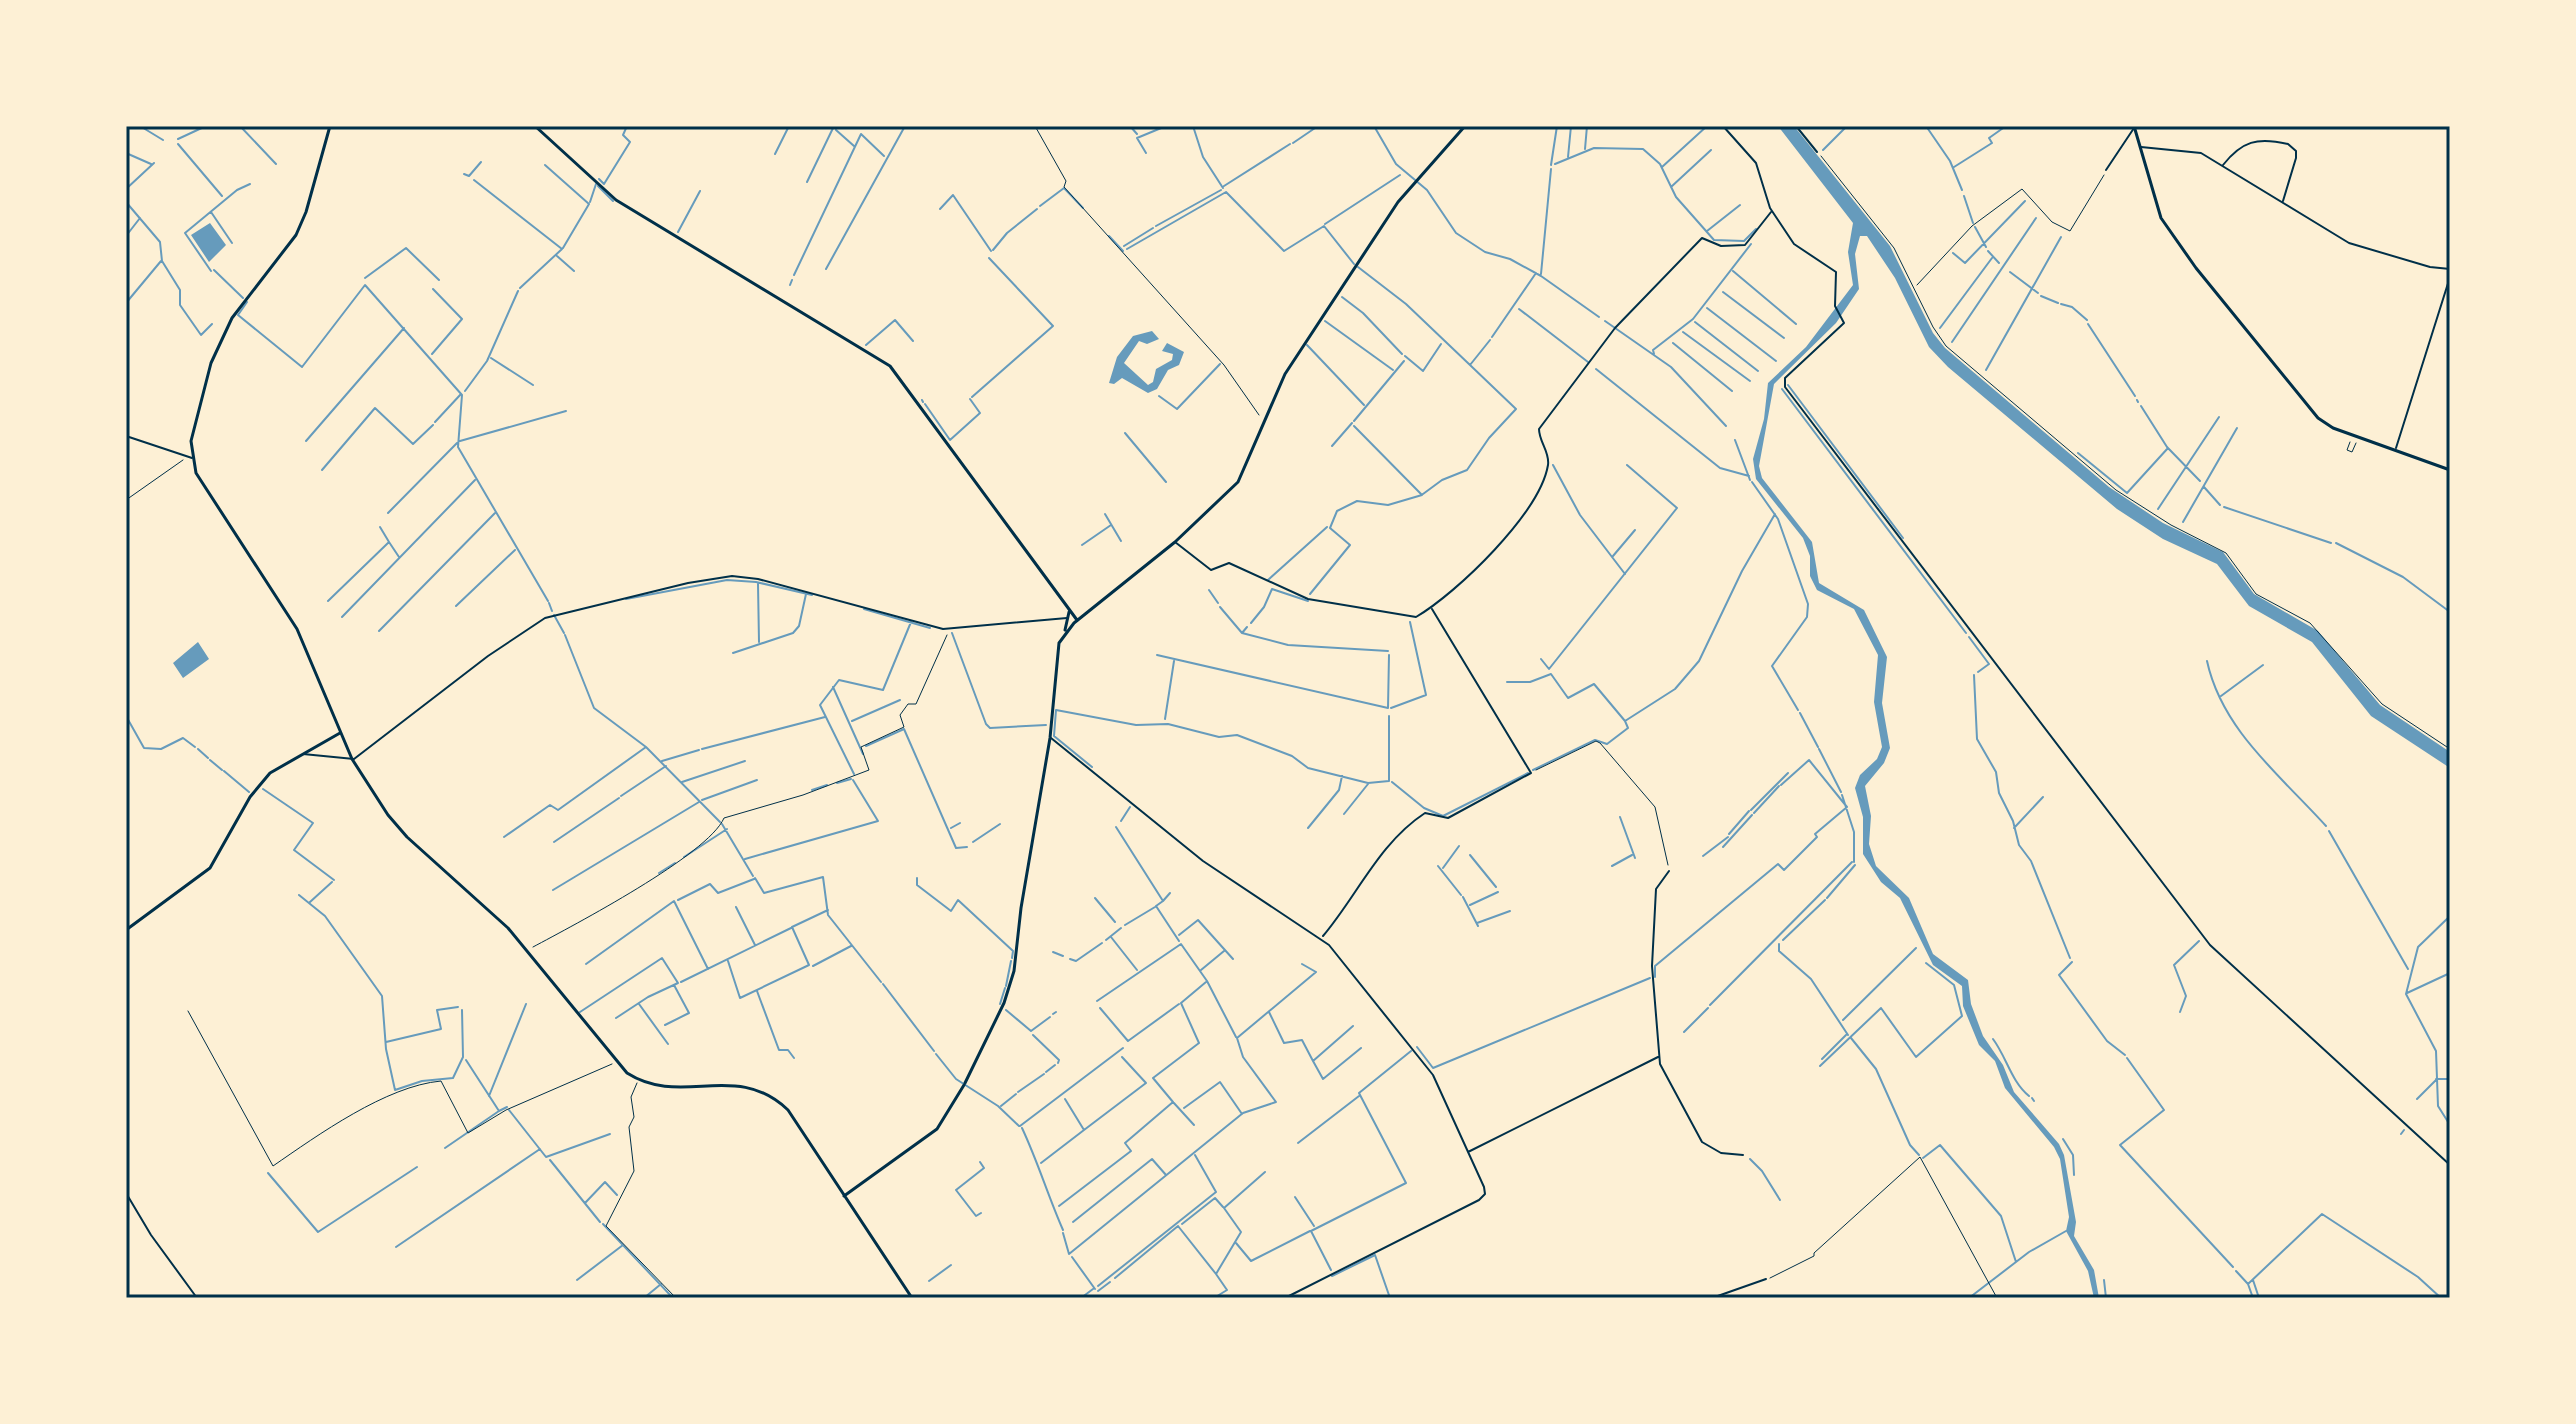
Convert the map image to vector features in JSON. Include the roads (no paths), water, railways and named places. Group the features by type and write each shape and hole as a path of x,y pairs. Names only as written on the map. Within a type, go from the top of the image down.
{"street":[{"path":"330,126 306,212 296,235 232,318 220,340 194,428 192,458 203,488 297,629 352,759 382,807 407,837 508,928 616,1063 639,1080 680,1089 726,1083 742,1085 775,1098 788,1110 912,1298"},
{"path":"535,126 624,205 890,366 932,418 1068,615 1077,620"},
{"path":"1064,634 1077,620 1175,542 1244,473 1285,374 1398,202 1465,126"},
{"path":"1723,126 1756,163 1772,211 1794,244 1835,270 1836,310 1841,314 1842,326 1785,378 1785,387 2210,945 2450,1165"},
{"path":"1796,126 1817,152"},
{"path":"2134,127 2157,209 2179,246 2318,418 2352,435 2450,470"},
{"path":"2106,170 2134,127"},
{"path":"2222,166 2237,146 2246,142 2288,144 2296,151 2296,158 2283,202"},
{"path":"2139,147 2201,153 2349,243 2430,267 2450,269"},
{"path":"1175,542 1211,570 1229,563 1308,599 1416,617 1486,562 1535,495 1549,463 1539,429 1615,328 1702,238 1721,246 1745,245 1772,211"},
{"path":"2396,451 2450,277"},
{"path":"126,436 192,458"},
{"path":"302,753 305,757 352,759 519,633 545,618 714,578 747,577 950,629 1068,615"},
{"path":"1321,937 1376,862 1414,820 1425,813 1448,818 1531,773 1431,608"},
{"path":"844,1196 937,1129 964,1084 1004,1003 1014,971 1021,908 1050,738 1055,655 1068,615"},
{"path":"126,930 201,878 220,853 256,788 270,773 340,733"},
{"path":"1050,738 1203,861 1321,937 1428,1067 1484,1187 1483,1198 1285,1298"},
{"path":"1669,871 1656,889 1652,966 1663,1072 1702,1142 1721,1153 1743,1155"},
{"path":"1468,1152 1659,1056"},
{"path":"126,1193 151,1235 197,1298"},
{"path":"1712,1298 1766,1279"}],"water":[{"path":"1778,126 1794,126 1890,246 1933,333 1945,348 2109,487 2163,523 2223,552 2254,594 2318,631 2380,705 2450,752 2450,768 2371,716 2312,642 2249,606 2217,564 2163,539 2117,509 1948,367 1929,347 1895,278 1867,236 1860,236 1855,254 1859,289 1836,323 1774,384 1759,466 1762,478 1812,542 1819,583 1864,610 1887,657 1882,703 1890,748 1884,763 1865,786 1871,816 1869,844 1876,866 1909,898 1933,954 1968,980 1971,1004 1983,1036 2003,1065 2014,1092 2059,1144 2064,1155 2076,1222 2074,1236 2094,1270 2099,1298 2094,1298 2088,1271 2066,1231 2069,1217 2060,1159 2054,1147 2005,1088 1995,1061 1979,1045 1963,1006 1962,986 1933,965 1900,898 1881,882 1863,854 1863,817 1855,788 1860,775 1877,759 1882,747 1874,702 1878,655 1854,609 1817,590 1810,576 1810,556 1803,538 1756,479 1753,459 1764,419 1768,383 1806,347 1853,285 1848,252 1853,223"},
{"path":"210,223 226,245 209,262 191,235"},
{"path":"1152,331 1159,339 1147,344 1139,341 1124,363 1148,385 1153,382 1156,369 1172,360 1173,354 1162,351 1167,343 1184,352 1179,365 1168,370 1157,389 1148,393 1122,378 1114,384 1109,383 1117,357 1133,336"},
{"path":"198,642 209,659 183,678 173,663"}],"waterway":[{"path":"140,126 163,140"},
{"path":"178,139 206,126"},
{"path":"240,126 276,164"},
{"path":"599,179 604,184 630,142 623,135 627,126"},
{"path":"775,154 789,126"},
{"path":"807,182 834,126"},
{"path":"826,269 905,126"},
{"path":"1130,126 1137,134"},
{"path":"1146,153 1137,138 1166,126"},
{"path":"1193,126 1203,157 1223,188"},
{"path":"1293,143 1318,126"},
{"path":"1374,126 1396,164 1427,190 1456,233 1485,252 1510,259 1541,276 1599,317"},
{"path":"1551,165 1557,126"},
{"path":"1568,157 1571,126"},
{"path":"1585,149 1587,126"},
{"path":"1662,167 1707,126"},
{"path":"1823,150 1847,126"},
{"path":"1926,126 1950,161 1962,190"},
{"path":"1954,167 1992,143 1989,138 2006,126"},
{"path":"836,130 854,146"},
{"path":"794,275 861,134 884,156"},
{"path":"178,144 222,196"},
{"path":"1224,186 1290,144"},
{"path":"1555,164 1594,148 1643,149 1660,164 1676,197 1714,240 1744,241 1756,229"},
{"path":"1671,187 1711,150"},
{"path":"126,153 151,164"},
{"path":"464,174 469,176 481,162"},
{"path":"126,189 154,163"},
{"path":"545,165 589,204 563,248"},
{"path":"1541,274 1551,169"},
{"path":"1325,224 1400,175"},
{"path":"474,180 562,249 520,288"},
{"path":"211,271 185,233 237,190 250,184"},
{"path":"590,202 596,184"},
{"path":"598,186 613,201"},
{"path":"1040,206 1064,188 1083,208"},
{"path":"1156,226 1221,190"},
{"path":"678,232 700,191"},
{"path":"1127,249 1226,192 1284,251 1324,226 1354,264"},
{"path":"940,209 953,195 991,251"},
{"path":"1964,196 1973,223"},
{"path":"1953,253 1965,263 2025,201"},
{"path":"126,202 160,242 162,261 180,290 180,305 201,335 212,324"},
{"path":"1707,231 1740,205"},
{"path":"993,250 1007,233 1037,209"},
{"path":"211,212 232,243"},
{"path":"126,236 140,218"},
{"path":"1952,342 2036,218"},
{"path":"1975,227 1986,247"},
{"path":"1124,246 1153,228"},
{"path":"1109,236 1123,251"},
{"path":"1986,370 2061,237"},
{"path":"1654,354 1653,350 1693,319 1751,244"},
{"path":"365,278 406,248 439,280"},
{"path":"1988,251 1999,263"},
{"path":"557,256 574,271"},
{"path":"972,397 1053,326 989,258"},
{"path":"1940,328 1992,258"},
{"path":"126,303 161,261"},
{"path":"1358,267 1406,304 1470,365 1490,340"},
{"path":"214,270 243,298"},
{"path":"1733,271 1796,324"},
{"path":"2010,272 2038,293"},
{"path":"1492,337 1536,273"},
{"path":"790,285 792,280"},
{"path":"247,302 238,315 302,367 365,285 462,395 458,447 548,601"},
{"path":"432,354 462,319 433,289"},
{"path":"465,391 487,361 518,291"},
{"path":"1723,292 1784,338"},
{"path":"2041,296 2058,303"},
{"path":"1342,297 1363,313 1402,354"},
{"path":"2061,304 2072,307 2087,320"},
{"path":"1707,308 1776,361"},
{"path":"1519,309 1588,362"},
{"path":"866,345 895,320 913,341"},
{"path":"1325,321 1393,370"},
{"path":"1605,321 1671,367 1726,426"},
{"path":"1695,322 1758,371"},
{"path":"2088,324 2135,396"},
{"path":"306,441 404,328"},
{"path":"1683,332 1750,381"},
{"path":"1673,343 1732,391"},
{"path":"1405,356 1423,371 1441,344"},
{"path":"1307,345 1364,405"},
{"path":"491,358 533,385"},
{"path":"1354,421 1404,361"},
{"path":"1159,396 1177,409 1220,364"},
{"path":"1423,494 1442,480 1467,470 1489,438 1516,409 1470,365"},
{"path":"1596,369 1720,468 1749,476"},
{"path":"1788,385 1903,538"},
{"path":"1782,389 1966,633"},
{"path":"435,422 461,394"},
{"path":"925,404 950,440 980,413 970,399"},
{"path":"2141,406 2167,447 2200,481"},
{"path":"322,470 375,408 413,444 433,425"},
{"path":"460,441 566,411"},
{"path":"2158,509 2219,417"},
{"path":"1332,446 1352,423"},
{"path":"1310,594 1350,545 1330,528 1337,511 1357,501 1388,505 1422,495 1354,426"},
{"path":"2183,522 2237,428"},
{"path":"1125,433 1166,482"},
{"path":"1735,440 1750,480"},
{"path":"388,513 457,443"},
{"path":"2078,453 2127,493 2168,448"},
{"path":"1553,465 1580,515 1625,574"},
{"path":"1541,659 1549,669 1677,508 1627,465"},
{"path":"342,617 475,480"},
{"path":"1752,482 1778,519 1808,604 1807,617 1772,666 1798,710"},
{"path":"2204,487 2220,505"},
{"path":"2224,507 2331,543"},
{"path":"379,631 495,513"},
{"path":"1105,514 1121,541"},
{"path":"1533,770 1595,740 1607,744 1628,728 1625,721 1675,689 1699,661 1742,571 1775,514"},
{"path":"1082,545 1111,525"},
{"path":"380,527 389,542"},
{"path":"1268,580 1327,527"},
{"path":"1613,556 1635,530"},
{"path":"328,601 389,542 399,557"},
{"path":"2336,543 2403,577 2450,612"},
{"path":"456,606 515,550"},
{"path":"626,599 727,580 756,582 812,595"},
{"path":"758,584 759,642"},
{"path":"1251,623 1264,607 1272,589 1308,601"},
{"path":"1209,590 1218,603"},
{"path":"733,653 793,633 799,626 806,594"},
{"path":"549,603 552,611"},
{"path":"1220,607 1242,633"},
{"path":"864,609 930,628"},
{"path":"554,615 564,633"},
{"path":"854,774 820,705 839,680 883,690 911,622"},
{"path":"1391,708 1426,695 1410,622"},
{"path":"1247,627 1242,633 1288,645 1388,651"},
{"path":"952,633 990,728 1046,725"},
{"path":"565,635 594,708 646,747 720,822"},
{"path":"1969,637 1989,664 1978,672"},
{"path":"1157,655 1388,708 1389,655"},
{"path":"1165,719 1174,661"},
{"path":"2207,661 2225,709 2239,730 2272,770 2326,826"},
{"path":"2221,696 2263,665"},
{"path":"1507,682 1530,682 1551,674 1568,698 1594,684 1625,721"},
{"path":"1974,675 1977,739 1996,772 1999,793 2013,821 2019,845 2031,861 2070,958"},
{"path":"833,687 863,754"},
{"path":"852,721 900,700"},
{"path":"1092,767 1054,736 1056,710 1136,725 1168,724 1219,737 1237,735 1292,756 1308,768 1368,783 1389,781 1389,716"},
{"path":"1800,713 1818,747"},
{"path":"126,716 144,748 161,749 183,738 195,747"},
{"path":"702,749 825,717"},
{"path":"866,746 904,729 956,848 967,847"},
{"path":"504,837 550,805 558,810 646,747"},
{"path":"198,749 208,758"},
{"path":"1819,749 1841,792"},
{"path":"662,761 699,750"},
{"path":"210,760 222,770"},
{"path":"1655,977 1655,966 1778,864 1784,870 1817,837 1815,834 1847,807 1809,760 1781,785"},
{"path":"682,782 745,761"},
{"path":"621,796 666,766"},
{"path":"224,771 249,792"},
{"path":"1392,782 1424,808 1443,816 1528,773"},
{"path":"1751,810 1788,773"},
{"path":"1308,828 1339,790 1342,776"},
{"path":"837,783 851,779"},
{"path":"702,800 757,780"},
{"path":"745,859 878,821 853,780"},
{"path":"1344,814 1368,784"},
{"path":"812,790 827,785"},
{"path":"1754,813 1779,786"},
{"path":"263,789 313,823 294,850 334,880"},
{"path":"1842,795 1854,832 1854,862"},
{"path":"2014,828 2043,797"},
{"path":"554,842 619,798"},
{"path":"553,890 699,802"},
{"path":"1121,821 1130,807"},
{"path":"1729,834 1749,811"},
{"path":"1723,847 1752,815"},
{"path":"1620,817 1635,858"},
{"path":"951,828 960,823"},
{"path":"722,824 753,876"},
{"path":"973,842 1000,824"},
{"path":"1116,827 1163,901 1156,906 1179,941"},
{"path":"684,857 727,829"},
{"path":"2329,831 2408,969"},
{"path":"1703,856 1728,837"},
{"path":"1443,868 1459,846"},
{"path":"1470,855 1496,887"},
{"path":"1612,866 1632,855"},
{"path":"1710,1005 1852,862"},
{"path":"659,873 675,863"},
{"path":"1827,898 1855,865"},
{"path":"1438,866 1461,895"},
{"path":"755,878 764,893 823,877 828,915 881,982"},
{"path":"917,878 917,885 951,911 958,900 1013,951 1012,958"},
{"path":"678,900 710,884 718,893 754,879"},
{"path":"310,902 332,882"},
{"path":"1470,905 1498,892"},
{"path":"1163,901 1170,893"},
{"path":"299,895 325,916 382,996 386,1049 395,1090 422,1081 453,1078 463,1057 462,1010"},
{"path":"1463,897 1478,926"},
{"path":"1095,898 1115,922"},
{"path":"1783,940 1825,900"},
{"path":"586,964 674,901 708,969"},
{"path":"736,907 755,945"},
{"path":"1125,925 1155,907"},
{"path":"728,961 740,998 809,965 792,927 828,910"},
{"path":"1477,923 1510,911"},
{"path":"2450,916 2418,947 2406,994 2436,1051 2438,1106 2450,1125"},
{"path":"1179,935 1198,920 1233,959"},
{"path":"681,982 791,928"},
{"path":"1106,940 1121,928"},
{"path":"1111,937 1137,970"},
{"path":"2180,1012 2186,996 2174,965 2199,941"},
{"path":"1070,959 1076,961 1102,943"},
{"path":"1097,1001 1181,944 1207,981 1236,1037"},
{"path":"1779,944 1779,951 1811,979 1848,1035"},
{"path":"813,966 851,946"},
{"path":"1843,1020 1916,948"},
{"path":"1201,970 1224,951"},
{"path":"1053,952 1063,956"},
{"path":"580,1012 662,958 678,983 648,997 616,1018"},
{"path":"1006,986 1011,961"},
{"path":"2072,962 2059,975 2107,1041 2125,1055"},
{"path":"1820,1066 1881,1008 1916,1057 1962,1016 1954,985 1926,963"},
{"path":"1063,1233 1069,1254 1243,1113 1276,1102 1243,1057 1237,1038 1316,972 1302,964"},
{"path":"2407,993 2450,973"},
{"path":"1417,1047 1433,1068 1650,978"},
{"path":"1173,1102 1153,1078 1199,1043 1181,1003 1206,982"},
{"path":"883,984 934,1051"},
{"path":"665,1025 689,1013 674,985"},
{"path":"1000,1004 1005,988"},
{"path":"757,991 779,1050 788,1050 794,1058"},
{"path":"489,1096 526,1004"},
{"path":"639,1004 668,1044"},
{"path":"1100,1008 1128,1041 1179,1004"},
{"path":"386,1042 441,1029 437,1010 458,1007"},
{"path":"1684,1032 1708,1008"},
{"path":"1006,1010 1031,1031 1050,1017"},
{"path":"1269,1012 1284,1043 1302,1040 1313,1061 1353,1026"},
{"path":"1033,1035 1059,1060 1058,1063"},
{"path":"1822,1059 1846,1035"},
{"path":"1851,1038 1876,1069 1910,1145 1919,1155"},
{"path":"1993,1039 2029,1096"},
{"path":"1020,1126 1123,1048"},
{"path":"1313,1061 1323,1079 1361,1048"},
{"path":"1331,1270 1311,1231 1406,1183 1359,1093 1411,1051"},
{"path":"936,1054 956,1079 998,1106 1019,1126"},
{"path":"1084,1130 1146,1083 1122,1057"},
{"path":"2127,1058 2164,1110 2120,1145 2233,1267"},
{"path":"466,1060 499,1111 507,1107"},
{"path":"1046,1072 1055,1065"},
{"path":"1018,1092 1044,1074"},
{"path":"2436,1079 2450,1079"},
{"path":"2417,1099 2436,1080"},
{"path":"1184,1108 1220,1082 1242,1114"},
{"path":"1001,1106 1016,1094"},
{"path":"1298,1143 1359,1096"},
{"path":"1041,1163 1084,1130 1065,1099"},
{"path":"1059,1206 1131,1151 1125,1143 1173,1102 1194,1125"},
{"path":"509,1110 546,1157 610,1134"},
{"path":"445,1148 499,1111"},
{"path":"1022,1128 1063,1230"},
{"path":"2401,1134 2404,1130"},
{"path":"2063,1139 2073,1155 2074,1175"},
{"path":"1923,1158 1940,1145 2001,1216 2016,1262"},
{"path":"396,1247 540,1149"},
{"path":"1098,1286 1216,1192 1195,1155"},
{"path":"1073,1222 1152,1159 1166,1175"},
{"path":"1750,1159 1762,1171 1780,1200"},
{"path":"550,1160 600,1222"},
{"path":"980,1162 984,1168 956,1190 976,1216 981,1213"},
{"path":"268,1173 318,1232 417,1167"},
{"path":"1214,1298 1227,1290 1216,1274 1241,1232 1224,1208 1265,1172"},
{"path":"585,1203 605,1182 617,1195"},
{"path":"1295,1197 1314,1226"},
{"path":"1182,1224 1215,1198 1223,1207"},
{"path":"2236,1271 2248,1284 2322,1214 2418,1277 2441,1298"},
{"path":"603,1224 673,1298"},
{"path":"1115,1278 1178,1226 1216,1274"},
{"path":"1236,1243 1251,1261 1310,1231"},
{"path":"1969,1298 2029,1252 2066,1231"},
{"path":"577,1280 623,1245"},
{"path":"1332,1276 1375,1255 1390,1298"},
{"path":"1072,1257 1095,1289"},
{"path":"929,1281 951,1265"},
{"path":"2104,1280 2106,1298"},
{"path":"2253,1280 2259,1298"},
{"path":"1098,1291 1110,1282"},
{"path":"644,1298 661,1284"},
{"path":"2248,1284 2253,1298"},
{"path":"1081,1298 1093,1289"}]}
